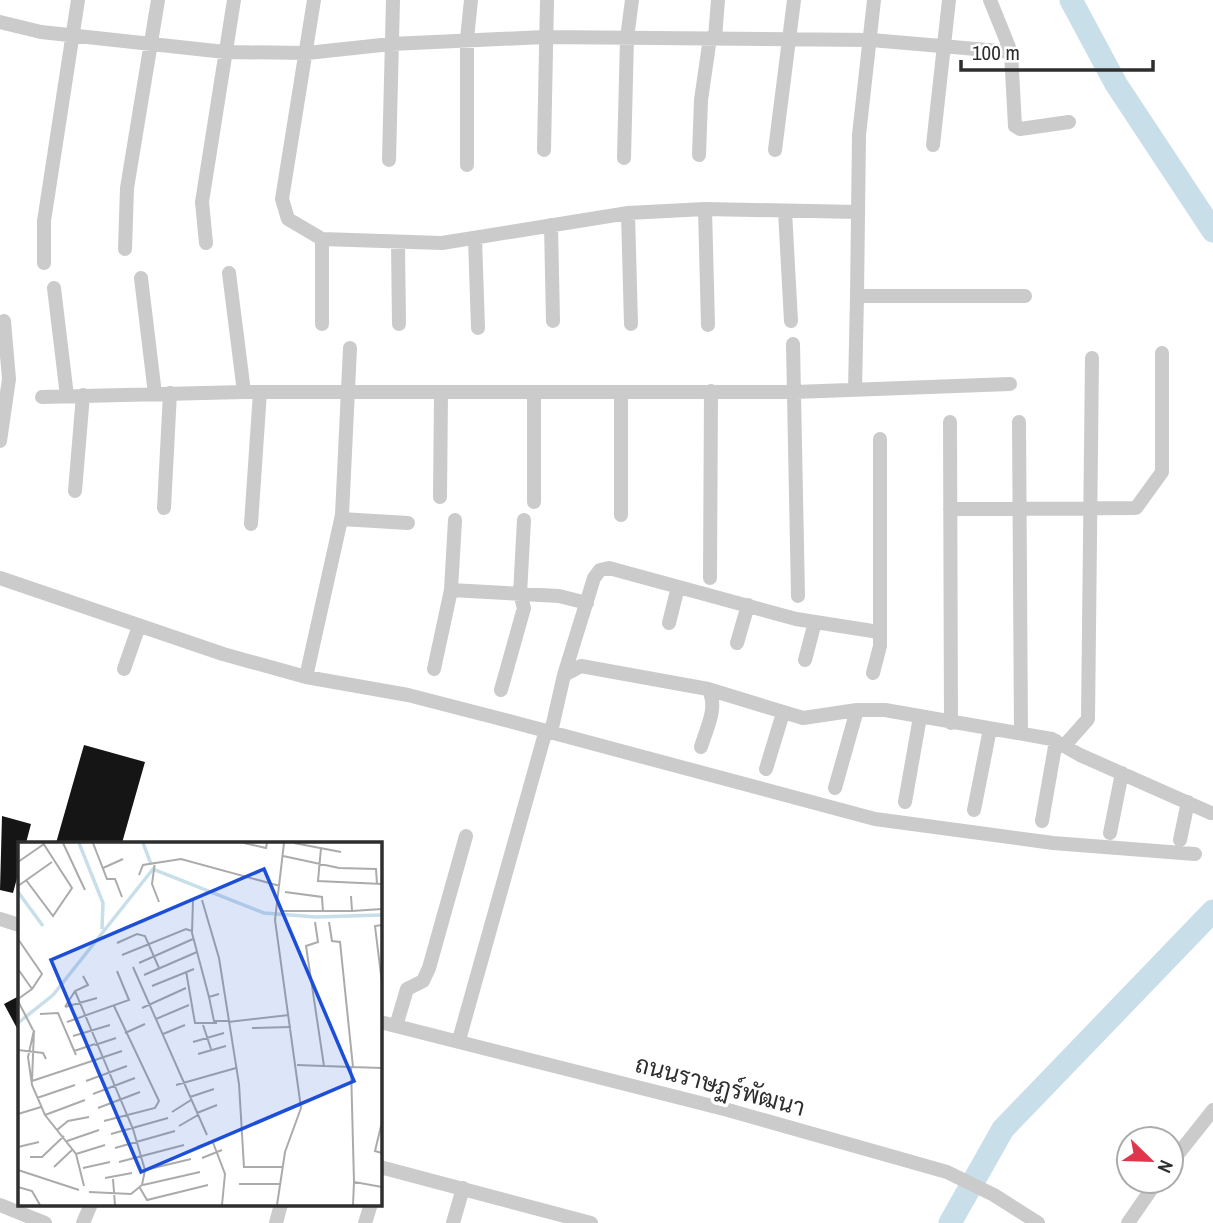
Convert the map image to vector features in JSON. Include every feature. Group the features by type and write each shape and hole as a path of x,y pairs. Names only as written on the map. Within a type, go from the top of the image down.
{"street":[{"path":"44,263 44,221 78,0"},
{"path":"125,249 127,188 158,0"},
{"path":"206,243 202,202 234,0"},
{"path":"314,0 282,199 288,219 322,239 398,243 475,239 628,213 705,209 858,212"},
{"path":"389,160 393,0"},
{"path":"467,165 467,39 471,0"},
{"path":"544,150 544,37 547,0"},
{"path":"624,158 627,38 632,0"},
{"path":"699,155 701,100 718,0"},
{"path":"775,150 794,0"},
{"path":"856,390 859,135 874,0"},
{"path":"933,145 949,0"},
{"path":"990,0 1012,52 1015,126 1020,130 1069,122"},
{"path":"0,22 73,36 225,52 307,53 391,44 544,37 871,40 1012,52"},
{"path":"705,209 708,325"},
{"path":"785,211 791,321"},
{"path":"628,213 631,324"},
{"path":"551,225 553,321"},
{"path":"322,239 323,324"},
{"path":"475,239 478,328"},
{"path":"398,243 399,324"},
{"path":"229,273 243,392"},
{"path":"141,278 162,393 164,508"},
{"path":"54,288 66,396"},
{"path":"857,296 1025,296"},
{"path":"0,441 9,379 4,321"},
{"path":"793,344 798,596"},
{"path":"306,677 341,519 350,392 350,348"},
{"path":"950,509 1136,508 1162,472 1162,353"},
{"path":"1042,821 1060,743 1088,719 1092,358"},
{"path":"42,397 243,392 795,392 1010,384"},
{"path":"621,391 621,515"},
{"path":"710,578 711,391"},
{"path":"251,524 260,392"},
{"path":"534,393 534,502"},
{"path":"440,497 441,394"},
{"path":"75,491 83,396"},
{"path":"950,422 950,723"},
{"path":"1020,422 1021,733"},
{"path":"873,673 880,646 880,439"},
{"path":"341,519 408,523"},
{"path":"434,669 451,590 455,520"},
{"path":"501,690 524,608 520,594 524,520"},
{"path":"459,1040 564,675 594,579 600,570 609,568 815,622 879,632"},
{"path":"0,578 223,654 306,677 408,695 875,818 1053,843 1195,855"},
{"path":"668,623 678,587"},
{"path":"451,590 559,596 587,603"},
{"path":"737,643 748,606"},
{"path":"805,660 815,622"},
{"path":"124,668 139,626"},
{"path":"564,675 581,666 708,690 803,718 857,710 885,710 1021,733 1060,743 1211,813"},
{"path":"701,747 713,707 708,690"},
{"path":"835,788 857,710"},
{"path":"766,769 783,713"},
{"path":"905,802 920,717"},
{"path":"974,810 990,729"},
{"path":"1110,833 1122,773"},
{"path":"1180,840 1188,802"},
{"path":"396,1026 407,989 423,981 429,968 466,836"},
{"path":"0,919 18,925"},
{"name":"ถนนราษฏร์พัฒนา","path":"382,1022 459,1040 947,1172 994,1195 1038,1223"},
{"path":"1185,1145 1213,1110"},
{"path":"382,1169 463,1188 537,1216 591,1223"},
{"path":"453,1223 463,1188"},
{"path":"1128,1223 1147,1195"},
{"path":"0,1205 45,1223"},
{"path":"83,1223 90,1206"},
{"path":"276,1223 280,1206"},
{"path":"365,1223 370,1206"}],"building":[{"path":"84,745 145,762 122,842 56,842"},
{"path":"2,816 31,824 26,842 18,842 18,875 13,893 0,890"},
{"path":"18,997 18,1030 4,1004"}],"waterway":[{"path":"1071,0 1116,84 1213,231"},
{"path":"950,1223 1003,1129 1213,911"}]}
